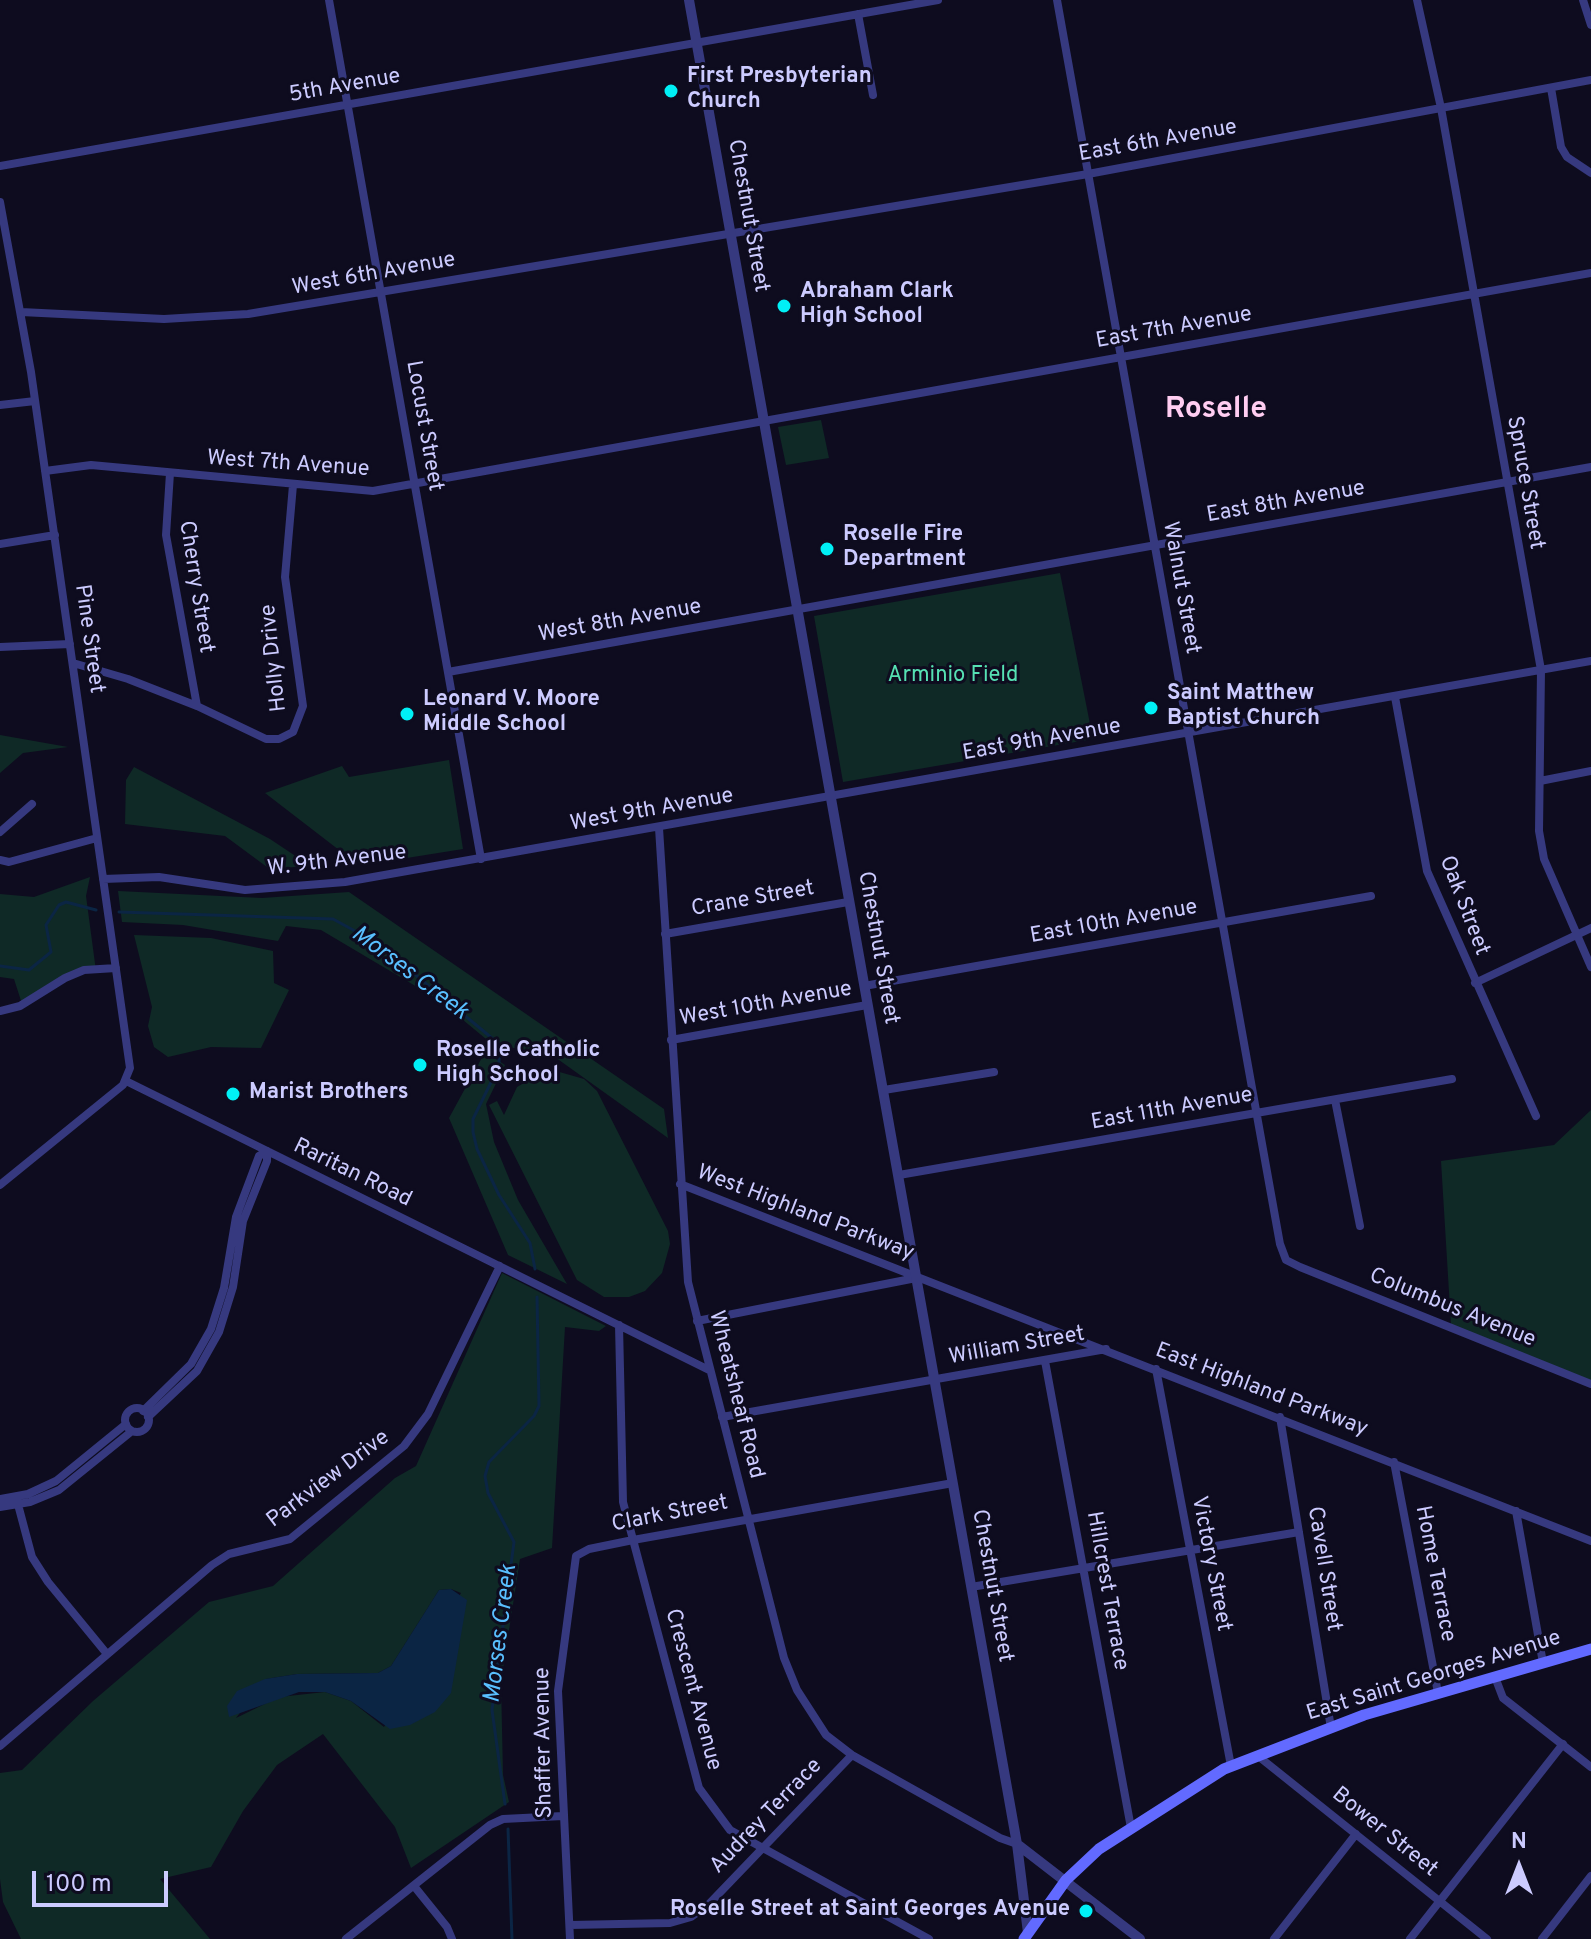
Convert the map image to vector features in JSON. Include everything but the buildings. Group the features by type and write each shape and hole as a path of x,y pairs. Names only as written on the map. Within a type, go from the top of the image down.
{"main road":[{"name":"East Saint Georges Avenue","path":"1026,1936 1066,1880 1099,1849 1231,1766 1331,1728 1438,1693 1591,1649"}],"street":[{"name":"Locust Street","path":"329,0 481,859"},
{"name":"Chestnut Street","path":"689,0 1017,1844 1026,1936"},
{"name":"5th Avenue","path":"0,166 938,0"},
{"name":"Walnut Street","path":"1057,0 1280,1244 1286,1260 1300,1267"},
{"name":"Spruce Street","path":"1417,0 1441,108 1505,483 1541,670 1539,831 1544,859 1591,967"},
{"path":"1583,0 1591,25"},
{"path":"858,14 873,95"},
{"name":"East 6th Avenue","path":"729,231 1088,174 1591,80"},
{"path":"1551,88 1561,147 1567,157 1591,173"},
{"name":"Pine Street","path":"0,202 21,312 55,535 130,1063 126,1081"},
{"name":"West 6th Avenue","path":"21,312 164,319 248,314 729,231"},
{"name":"East 7th Avenue","path":"763,419 1591,273"},
{"path":"0,405 35,401"},
{"name":"West 7th Avenue","path":"45,471 91,465 367,491 763,419"},
{"name":"East 8th Avenue","path":"798,608 1591,467"},
{"name":"Cherry Street","path":"170,473 166,535 197,706"},
{"name":"Holly Drive","path":"73,663 197,706 266,739 286,737 301,720 303,699 285,577 293,485"},
{"path":"0,544 55,535"},
{"name":"West 8th Avenue","path":"448,672 798,608"},
{"path":"0,647 70,644"},
{"name":"East 9th Avenue","path":"829,797 1591,661"},
{"name":"Oak Street","path":"1395,697 1427,871 1536,1116"},
{"path":"1540,781 1591,771"},
{"name":"West 9th Avenue","path":"481,859 829,797"},
{"path":"0,832 32,804"},
{"name":"Wheatsheaf Road","path":"659,828 688,1282 784,1658 797,1690 826,1735 852,1755 1000,1838 1017,1844"},
{"path":"0,860 9,862 97,838"},
{"name":"W. 9th Avenue","path":"103,879 159,877 245,890 277,890 481,859"},
{"name":"East 10th Avenue","path":"864,986 1371,896"},
{"name":"Crane Street","path":"665,934 848,902"},
{"path":"1475,983 1591,928"},
{"path":"0,1011 20,1006 84,970 116,968"},
{"name":"West 10th Avenue","path":"671,1040 867,1005"},
{"path":"884,1090 994,1072"},
{"name":"East 11th Avenue","path":"899,1175 1452,1079"},
{"path":"0,1185 126,1081"},
{"name":"Raritan Road","path":"126,1081 709,1370"},
{"path":"1335,1100 1360,1226"},
{"path":"129,1427 145,1429 146,1414 191,1364 211,1329 224,1288 236,1217 259,1156 267,1151"},
{"name":"West Highland Parkway","path":"680,1184 917,1278"},
{"name":"Parkview Drive","path":"0,1746 212,1565 229,1554 290,1539 404,1446 428,1414 500,1266"},
{"name":"Columbus Avenue","path":"1300,1267 1591,1384"},
{"path":"697,1321 917,1278"},
{"name":"East Highland Parkway","path":"917,1278 1107,1349 1591,1541"},
{"name":"Crescent Avenue","path":"619,1325 623,1502 699,1788 730,1830 929,1939"},
{"name":"William Street","path":"722,1417 1107,1349"},
{"name":"Hillcrest Terrace","path":"1045,1361 1131,1828"},
{"name":"Victory Street","path":"1156,1369 1231,1766"},
{"path":"0,1507 59,1490 129,1427 130,1411 146,1414"},
{"name":"Cavell Street","path":"1280,1417 1331,1728"},
{"name":"Home Terrace","path":"1394,1462 1438,1693"},
{"name":"Clark Street","path":"583,1553 633,1540 953,1483"},
{"path":"0,1499 16,1501"},
{"path":"16,1501 32,1557 48,1582 107,1654"},
{"path":"1516,1511 1543,1663"},
{"path":"971,1587 1299,1532"},
{"name":"Shaffer Avenue","path":"570,1939 558,1691 572,1566 576,1556 583,1553"},
{"path":"1495,1677 1503,1698 1591,1767"},
{"path":"1410,1939 1563,1744"},
{"name":"Audrey Terrace","path":"570,1925 670,1923 691,1917 708,1905 852,1755"},
{"name":"Bower Street","path":"1258,1756 1487,1939"},
{"path":"346,1939 503,1819 563,1816"},
{"path":"1274,1939 1356,1834"},
{"path":"1017,1844 1140,1939"},
{"path":"1542,1939 1591,1876"},
{"path":"414,1886 447,1927 452,1939"}],"green space":[{"path":"821,420 829,458 786,465 778,427"},
{"name":"Arminio Field","path":"1060,573 1093,739 843,782 814,616"},
{"path":"0,735 68,747 23,753 0,773"},
{"path":"449,760 463,849 363,865 362,860 339,850 265,793 342,766 349,777"},
{"path":"134,767 270,839 309,865 271,870 225,836 125,824 126,780"},
{"path":"90,877 86,896 96,971 76,973 23,1007 14,979 0,977 0,894 34,897"},
{"path":"118,891 262,898 349,892 664,1109 668,1138 552,1055 492,1044 439,1000 321,930 286,926 278,941 183,925 122,922"},
{"path":"134,935 211,938 273,951 274,983 289,990 261,1048 211,1047 168,1057 154,1047 148,1026 152,1007"},
{"path":"485,1052 505,1065 486,1104 494,1142 518,1200 567,1284 508,1255 449,1118"},
{"path":"556,1071 584,1079 597,1091 668,1231 670,1244 662,1273 645,1291 629,1297 604,1297 577,1280 489,1105 497,1101 504,1115 517,1087 541,1073"},
{"path":"1591,1110 1591,1382 1451,1325 1441,1161 1554,1145"},
{"path":"502,1273 606,1326 599,1331 565,1327 552,1548 520,1559 501,1682 503,1775 509,1802 411,1868 395,1827 323,1734 277,1765 243,1811 211,1867 160,1879 210,1939 21,1939 3,1902 0,1879 0,1773 22,1770 93,1701 209,1602 273,1586 395,1478 416,1466","holes":["451,1589 461,1593 384,1727 351,1701 325,1692 279,1697 236,1718 266,1679 297,1674 378,1673 391,1666 439,1590"]}],"water":[{"path":"451,1589 467,1600 451,1693 435,1712 410,1725 390,1729 351,1701 325,1692 299,1692 229,1717 227,1706 237,1691 265,1679 297,1674 378,1673 391,1666 439,1590"}],"waterway":[{"name":"Morses Creek","path":"0,966 29,970 51,952 46,925 59,905 66,902 96,910"},
{"name":"Morses Creek","path":"119,912 333,919 377,943 493,1039 499,1048 499,1066 473,1119 473,1132 477,1149 499,1195 530,1243 535,1269"},
{"name":"Morses Creek","path":"505,1804 492,1710 514,1542 488,1493 485,1476 489,1462 534,1416 539,1406 537,1297"},
{"name":"Morses Creek","path":"508,1829 512,1939"}],"place":[{"name":"First Presbyterian Church","path":"671,91"},
{"name":"Abraham Clark High School","path":"784,306"},
{"name":"Roselle Fire Department","path":"827,549"},
{"name":"Saint Matthew Baptist Church","path":"1151,708"},
{"name":"Leonard V. Moore Middle School","path":"407,714"},
{"name":"Roselle Catholic High School","path":"420,1065"},
{"name":"Marist Brothers","path":"233,1094"},
{"name":"Roselle Street at Saint Georges Avenue","path":"1086,1911"}],"district":[{"name":"Roselle","path":"1216,411"}]}
